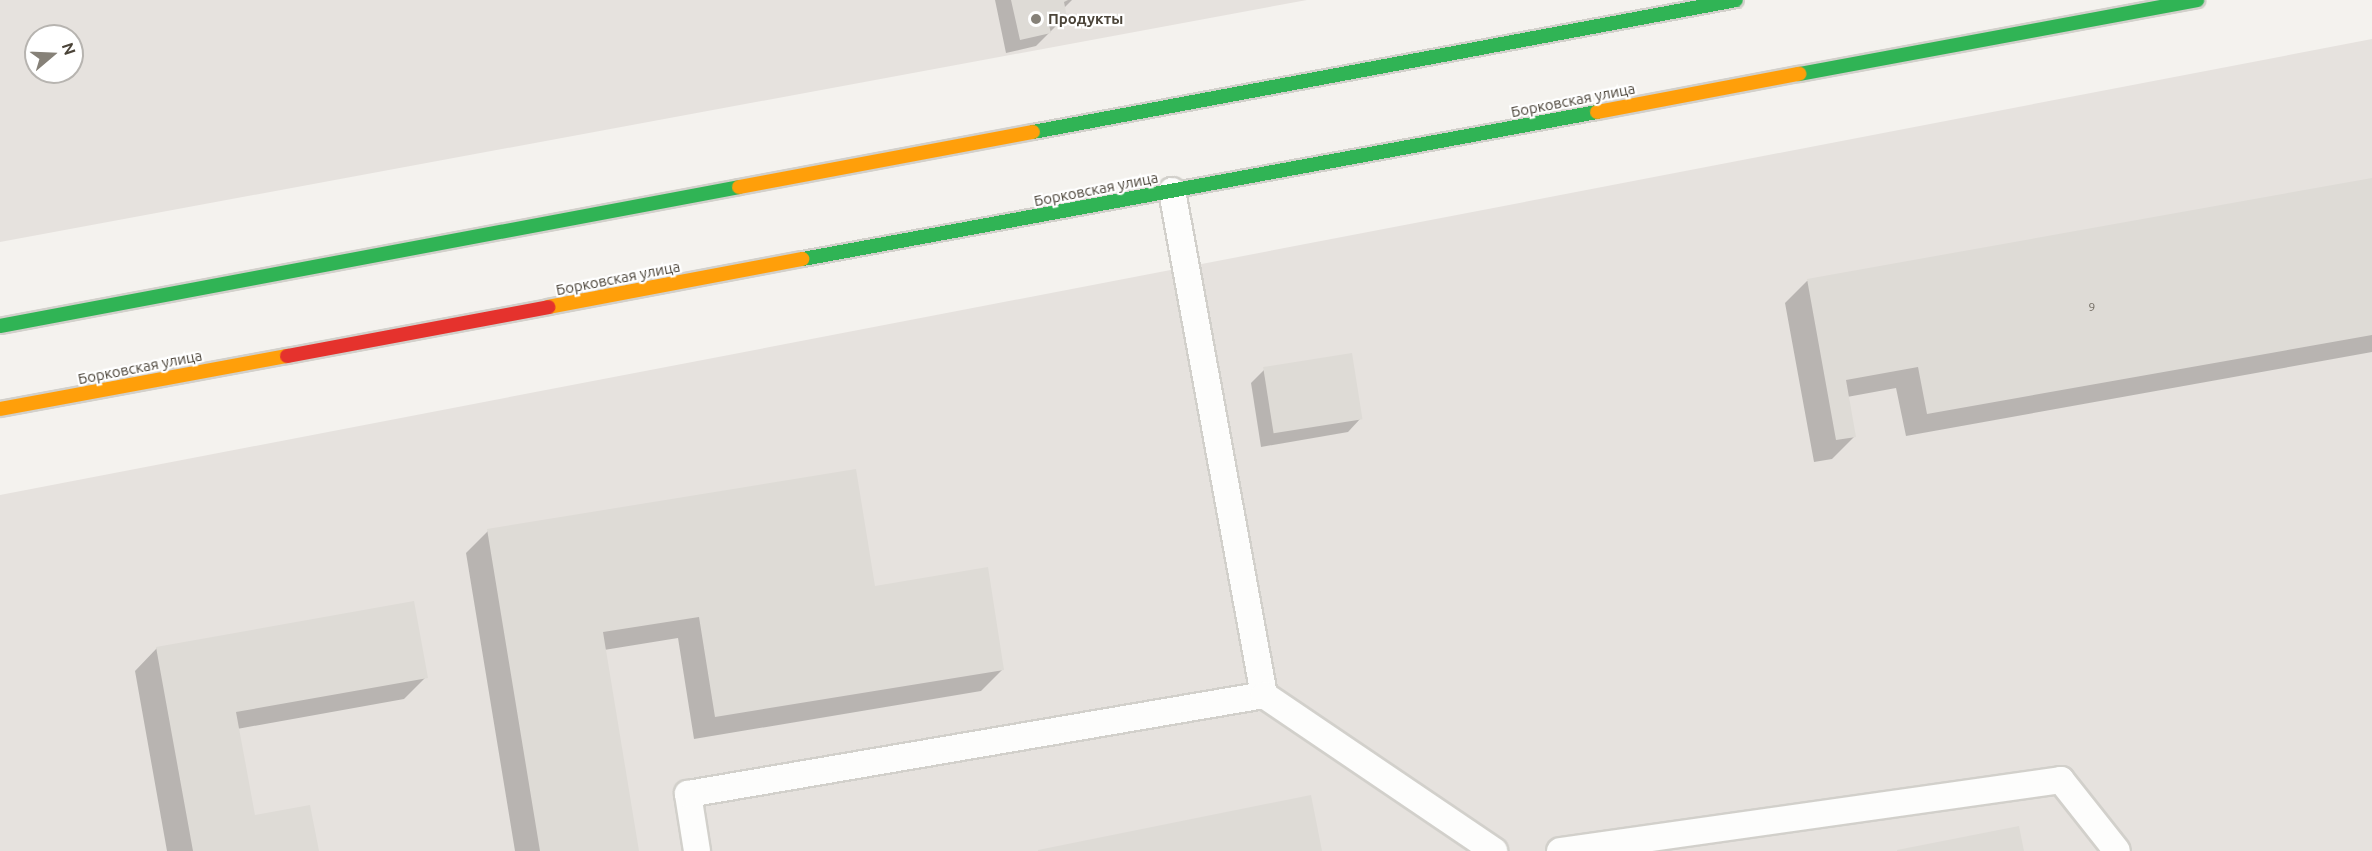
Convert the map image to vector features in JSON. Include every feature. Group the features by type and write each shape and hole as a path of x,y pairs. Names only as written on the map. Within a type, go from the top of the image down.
{"main road":[{"path":"0,326 1736,0"},
{"name":"Борковская улица","path":"0,410 2197,0"}],"lane":[{"path":"1172,191 1264,695"},
{"path":"697,851 688,794 1264,695 1494,851"},
{"path":"1560,851 2061,780 2117,851"}],"shaded area":[{"path":"0,0 1307,0 0,242"},
{"path":"2372,39 2372,851 0,851 0,495"}],"building":[{"name":"Продукты","path":"1011,0 1068,0 1064,2 1067,17 1048,21 1051,33 1020,40"},
{"path":"2372,178 2372,335 1927,414 1918,367 1846,380 1856,437 1836,440 1807,279"},
{"path":"1352,353 1362,419 1274,433 1263,367"},
{"path":"856,469 875,586 988,567 1004,670 715,717 699,617 603,632 639,851 540,851 487,529"},
{"path":"414,601 428,678 236,712 255,815 310,805 319,851 193,851 156,647"},
{"path":"1311,795 1322,851 1038,851 1038,850"},
{"path":"2019,826 2024,851 1897,851 1897,850"}],"traffic: fast":[{"path":"1033,132 1736,0"},
{"path":"1799,74 2197,0"},
{"path":"803,259 1597,112"},
{"path":"0,326 739,187"}],"traffic: slow":[{"path":"1597,112 1799,74"},
{"path":"739,187 1033,132"},
{"path":"548,307 803,259"},
{"path":"0,409 287,356"}],"traffic: jam":[{"path":"287,356 548,307"}],"place":[{"name":"Продукты","path":"1036,19"}]}
